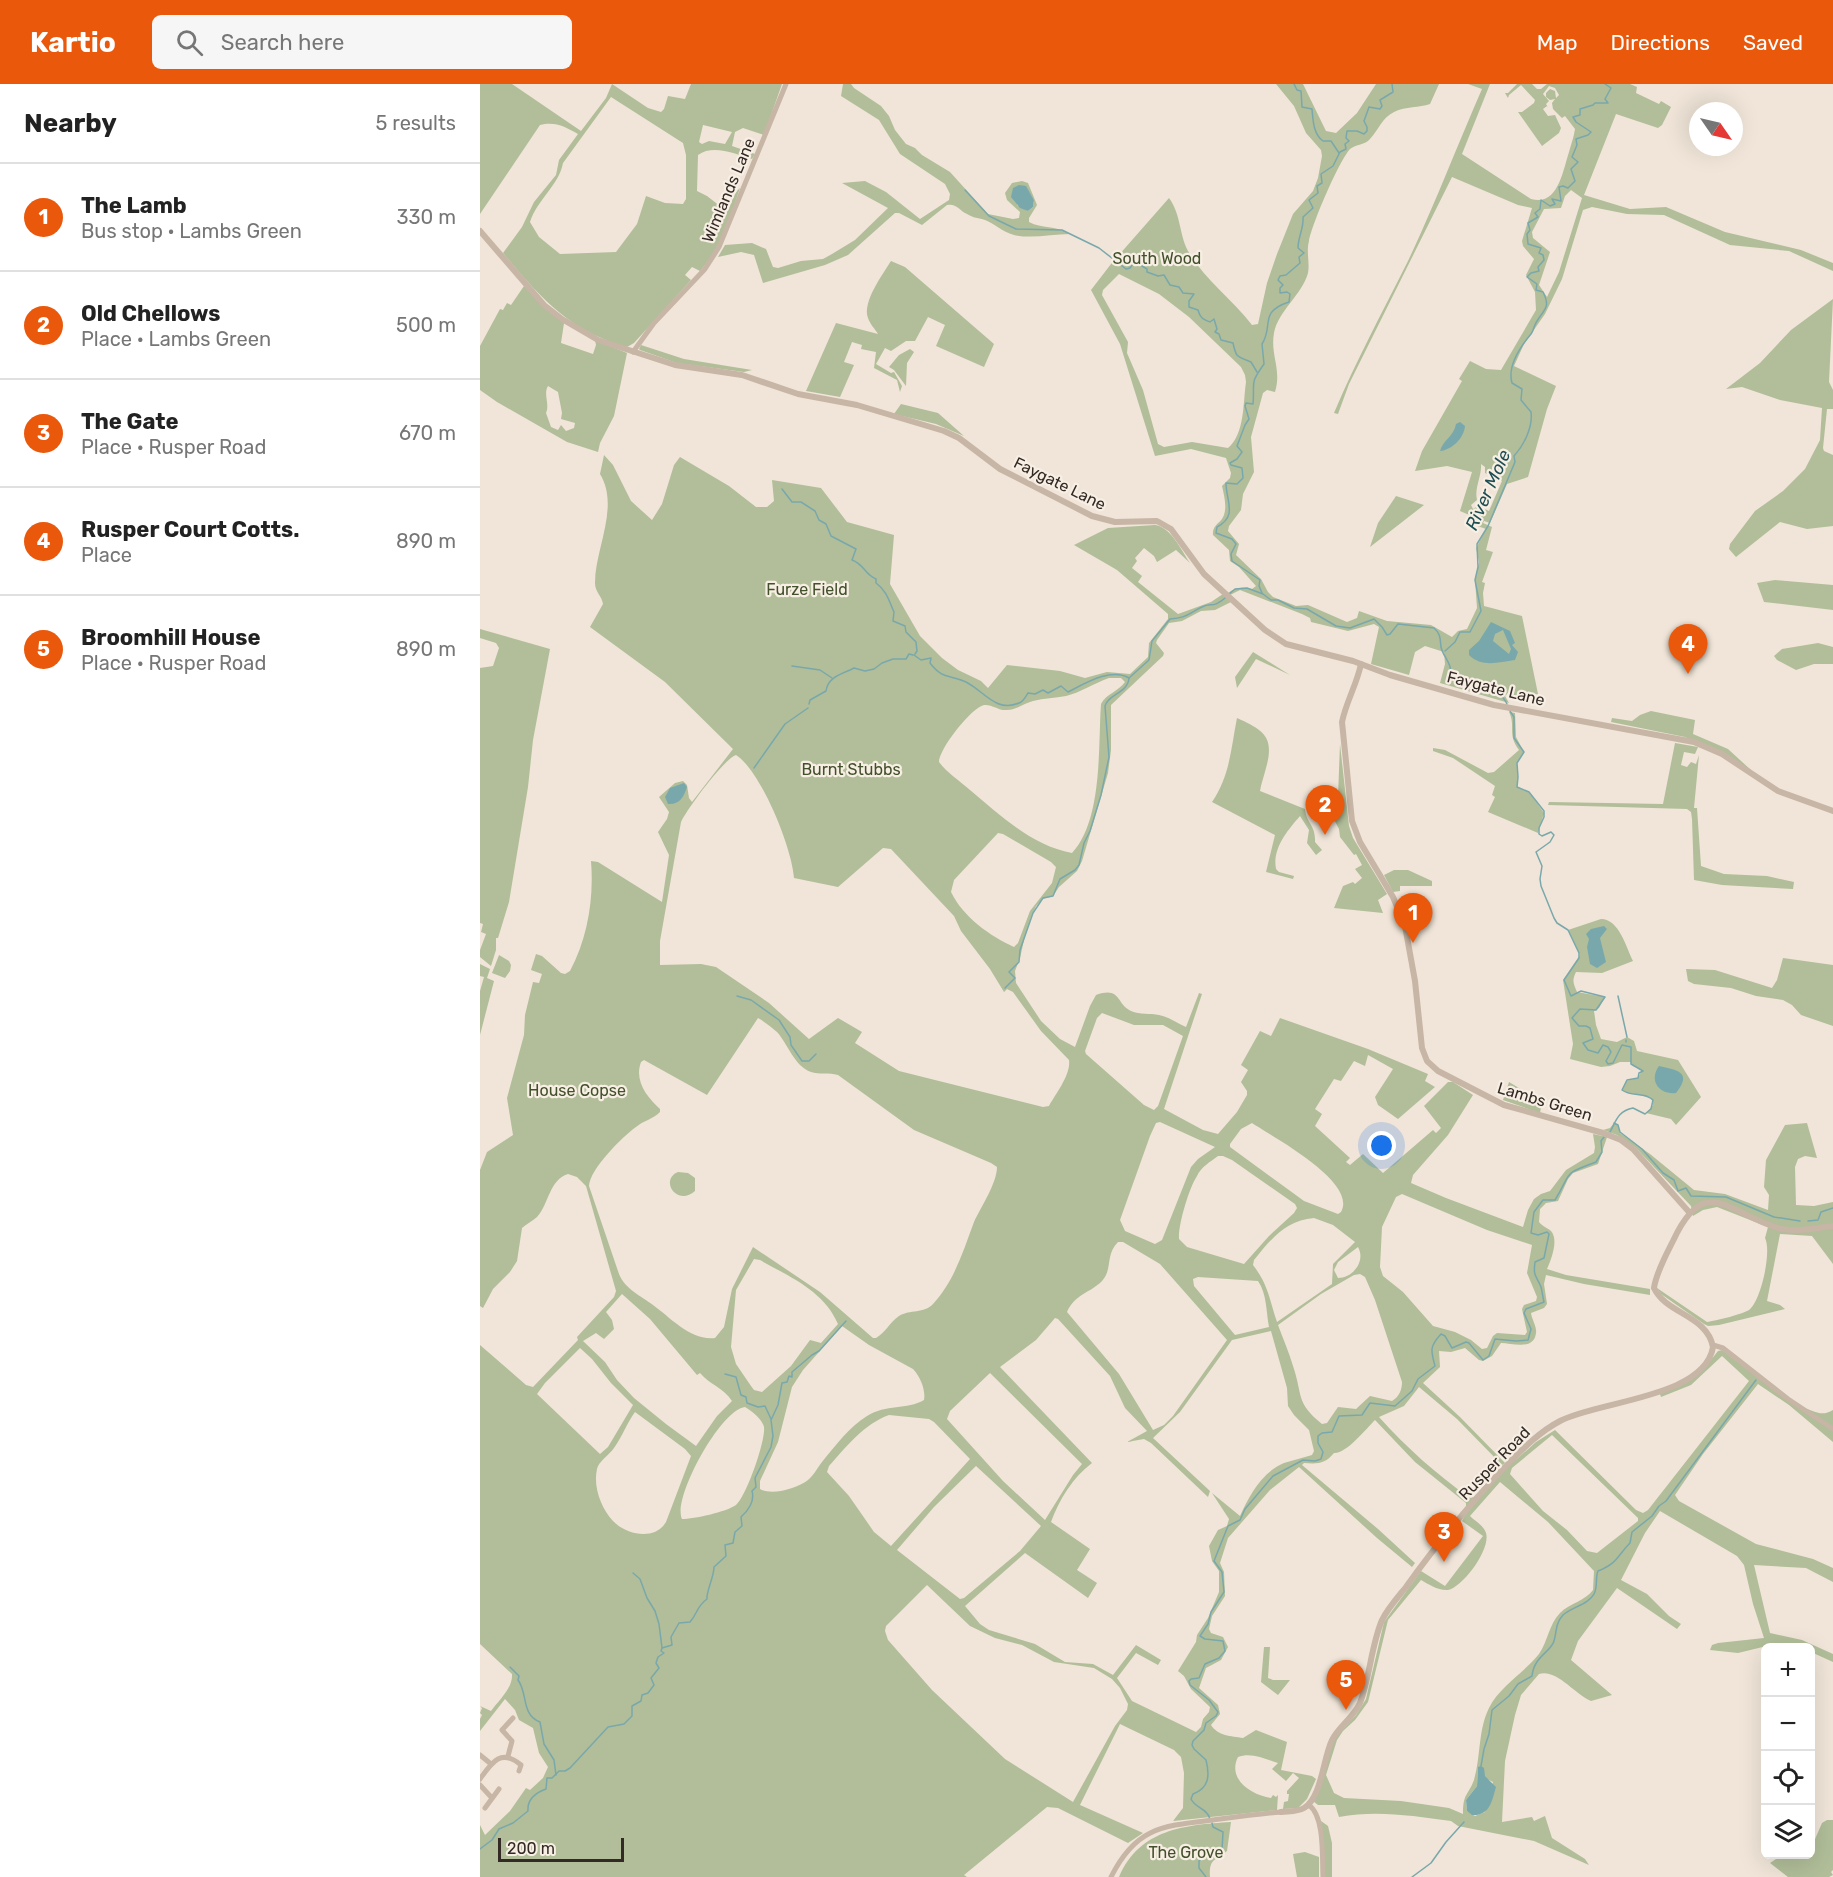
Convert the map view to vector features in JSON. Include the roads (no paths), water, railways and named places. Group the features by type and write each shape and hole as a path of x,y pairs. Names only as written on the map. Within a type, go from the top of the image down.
{"street":[{"name":"Wimlands Lane","path":"633,352 654,323 705,269 719,247 786,84"},
{"name":"Faygate Lane","path":"480,231 548,308 592,337 679,366 742,375 798,394 856,405 948,433 1000,469 1092,516 1115,522 1157,521 1163,523 1173,531 1201,571 1265,630 1282,642 1361,664 1390,675 1508,707 1697,744 1722,754 1778,791 1833,811"},
{"name":"Lambs Green","path":"1361,664 1358,680 1344,710 1342,722 1350,813 1360,842 1391,894 1405,926 1415,981 1422,1048 1427,1061 1438,1071 1504,1105 1606,1134 1624,1142 1633,1149 1689,1212"},
{"path":"1833,1226 1783,1229 1719,1203 1703,1204 1689,1212 1667,1254 1654,1288 1660,1298 1703,1328 1713,1345 1723,1348 1788,1399 1833,1429"},
{"name":"Rusper Road","path":"1309,1804 1320,1780 1332,1740 1352,1717 1360,1703 1384,1618 1430,1551 1447,1531 1507,1466 1551,1427 1572,1416 1658,1393 1687,1380 1708,1360 1713,1345"},
{"path":"508,1756 512,1741 500,1732 513,1718"},
{"path":"480,1755 491,1764"},
{"path":"480,1779 491,1764 508,1756"},
{"path":"508,1756 521,1765 519,1771"},
{"path":"480,1785 492,1798"},
{"path":"485,1808 499,1789"},
{"path":"1111,1877 1127,1851 1153,1831 1171,1824 1302,1809 1309,1804 1314,1808 1320,1827 1323,1877"}],"water":[{"path":"1019,185 1026,186 1034,200 1033,207 1028,211 1020,208 1011,197 1013,188"},
{"path":"1460,422 1465,426 1460,439 1453,446 1440,451 1456,424"},
{"path":"1491,622 1510,631 1515,643 1512,645 1518,652 1515,660 1479,662 1469,655 1469,650 1479,641","holes":["1503,630 1511,649 1509,654 1493,641 1495,634"]},
{"path":"684,783 687,787 681,799 676,803 668,804 665,797 670,788"},
{"path":"1604,926 1607,929 1600,938 1606,962 1597,968 1590,964 1587,947 1589,939 1586,934 1591,929"},
{"path":"1659,1066 1677,1071 1683,1076 1681,1086 1676,1093 1665,1092 1657,1086 1655,1077"},
{"path":"1478,1767 1484,1768 1485,1776 1496,1787 1489,1807 1483,1813 1472,1815 1467,1811 1466,1800 1477,1786"}],"waterway":[{"path":"1294,84 1297,90 1301,91 1302,107 1312,109 1317,134 1323,141 1331,141 1339,153"},
{"path":"1262,593 1259,586 1260,580 1232,561 1231,554 1236,544 1232,539 1216,533 1217,527 1223,523 1229,513 1226,483 1237,484 1243,478 1242,468 1230,463 1242,452 1237,446 1249,419 1245,406 1246,403 1253,404 1254,380 1264,364 1262,344 1268,320 1273,310 1289,302 1290,294 1280,293 1283,285 1278,280 1280,276 1286,275 1300,263 1299,257 1304,253 1298,248 1298,244 1303,217 1313,208 1309,200 1318,193 1317,186 1322,183 1321,174 1333,166 1340,152 1346,149 1345,144 1349,141 1346,138 1347,131 1364,134 1367,131 1364,121 1369,107 1380,109 1382,106 1380,100 1393,92 1392,84"},
{"name":"River Mole","path":"1445,651 1455,642 1460,632 1470,632 1481,611 1475,580 1478,567 1477,544 1488,526 1515,462 1514,456 1521,447 1531,424 1531,412 1521,400 1522,389 1512,383 1511,377 1513,363 1546,305 1543,292 1536,290 1537,284 1527,277 1539,271 1538,267 1544,260 1543,255 1539,253 1541,248 1528,244 1527,234 1530,230 1528,223 1538,217 1535,213 1540,209 1541,200 1550,206 1555,204 1552,199 1561,201 1559,187 1568,188 1575,181 1571,169 1578,162 1572,157 1577,145 1576,139 1591,132 1576,122 1573,117 1580,115 1580,109 1595,103 1608,103 1605,99 1611,88 1605,84"},
{"path":"965,190 989,216 1016,229 1062,230 1099,248 1126,269 1137,263 1147,269 1147,272 1158,276 1164,275 1170,285 1179,287 1183,293 1194,294 1189,301 1189,307 1198,310 1205,320 1210,322 1214,319 1217,329 1215,332 1219,334 1221,340 1233,343 1238,355 1251,362 1257,372"},
{"path":"782,489 792,502 801,502 815,511 819,520 826,524 831,536 856,549 852,560 876,579 876,583 885,593 894,612 893,621 905,626 906,632 916,642 915,654"},
{"path":"1228,595 1235,589 1247,588 1271,600 1278,600 1294,608 1307,609 1336,626 1350,628 1374,619 1387,635 1398,624 1434,628 1439,635 1442,651 1449,664 1450,675 1459,681 1472,679 1475,684 1497,693 1507,704"},
{"path":"1005,988 1015,978 1009,972 1019,962 1020,950 1033,913 1043,898 1053,896 1060,879 1079,865 1084,843 1101,795 1109,757 1105,706 1107,702 1122,690 1129,678 1149,660 1152,641 1170,619 1184,616 1225,598"},
{"path":"809,704 810,700 826,691 830,682 841,674 854,668 865,671 874,669 893,659 906,659 909,654 913,655"},
{"path":"914,655 921,660 931,658 930,663 939,672 966,682 991,700 1004,705 1020,702 1028,693 1035,694 1043,690 1048,693 1061,686 1068,692 1106,675 1122,675 1129,678"},
{"path":"792,666 820,670 832,678"},
{"path":"754,768 785,724 808,708"},
{"name":"River Mole","path":"1510,711 1514,717 1514,738 1524,752 1517,763 1517,787 1529,792 1544,811 1539,834 1542,836 1551,832 1554,835 1550,842 1536,852 1542,866 1541,886 1554,918 1557,923 1568,930 1579,953 1579,958 1564,980 1571,996 1581,991 1605,997 1596,1010 1580,1009 1572,1018 1579,1026 1590,1028 1593,1039 1583,1043 1588,1050 1598,1053 1603,1045 1608,1047 1611,1052 1606,1061 1608,1064 1613,1063 1622,1045 1631,1047 1631,1064 1643,1071 1639,1073 1638,1078 1627,1080 1622,1090 1653,1100 1651,1109 1645,1114 1633,1108 1624,1111 1610,1132"},
{"path":"737,996 751,1000 779,1020 802,1061 809,1061 816,1054"},
{"path":"1618,996 1627,1037"},
{"path":"1614,1123 1618,1125 1620,1132 1642,1149 1663,1173 1674,1180 1678,1191 1686,1188 1691,1196 1726,1197 1774,1217 1800,1221"},
{"name":"River Mole","path":"1210,1819 1206,1812 1191,1799 1193,1794 1205,1785 1208,1776 1206,1760 1192,1745 1204,1730 1206,1723 1218,1712 1209,1700 1190,1685 1189,1681 1199,1678 1205,1664 1219,1658 1225,1651 1223,1641 1205,1639 1200,1636 1208,1624 1211,1612 1224,1592 1222,1572 1214,1561 1228,1526 1240,1520 1245,1509 1273,1476 1303,1460 1321,1459 1323,1452 1318,1443 1318,1436 1332,1432 1339,1416 1362,1415 1370,1403 1395,1406 1412,1391 1418,1379 1435,1366 1432,1349 1434,1342 1441,1334 1445,1336 1452,1348 1466,1342 1469,1343 1483,1360 1489,1356 1495,1339 1528,1340 1531,1329 1524,1313 1526,1309 1544,1302 1534,1267 1535,1262 1544,1258 1549,1234 1547,1232 1538,1235 1531,1233 1534,1212 1543,1200 1555,1200 1572,1172 1596,1162 1602,1152 1601,1141 1604,1137"},
{"path":"1808,1221 1818,1220 1821,1212 1833,1208"},
{"path":"480,1849 492,1840 499,1829 513,1823 528,1811 532,1797 546,1789 547,1778 552,1778 559,1771 570,1768 608,1727 624,1724 632,1716 632,1706 641,1701 642,1695 648,1693 654,1685 651,1678 659,1668 656,1663 658,1657 664,1653 661,1651 662,1648 672,1645 671,1637 679,1623 690,1622 707,1599 714,1567 726,1556 725,1545 733,1543 735,1532 742,1526 741,1517 752,1502 752,1491 756,1487 755,1478 771,1447 773,1436 771,1420 778,1405 782,1383 787,1382 789,1376 792,1377 792,1372 819,1351 846,1321"},
{"path":"725,1374 736,1377 741,1395 746,1397 747,1403 758,1407 765,1406 771,1419"},
{"path":"1481,1766 1492,1710 1509,1696 1518,1684 1532,1676 1539,1659 1552,1645 1560,1618 1592,1597 1596,1588 1598,1571 1617,1559 1630,1543 1632,1532 1666,1501 1756,1380"},
{"path":"633,1573 640,1579 655,1611 662,1648"},
{"path":"510,1667 519,1676 518,1680 527,1709 534,1719 540,1722 544,1744 554,1760 556,1775"},
{"path":"1412,1877 1431,1863 1464,1822"},
{"name":"River Mole","path":"1206,1877 1199,1868 1199,1861 1220,1854 1222,1850 1223,1832 1213,1827 1212,1823"}],"place":[{"name":"Rusper Court Cotts.","path":"1688,674"},
{"name":"Old Chellows","path":"1325,835"},
{"name":"The Lamb","path":"1413,943"},
{"name":"The Gate","path":"1444,1562"},
{"name":"Broomhill House","path":"1346,1710"}],"park label":[{"name":"South Wood","path":"1157,258"},
{"name":"Furze Field","path":"807,589"},
{"name":"Burnt Stubbs","path":"851,769"},
{"name":"House Copse","path":"577,1090"},
{"name":"The Grove","path":"1186,1852"}]}
